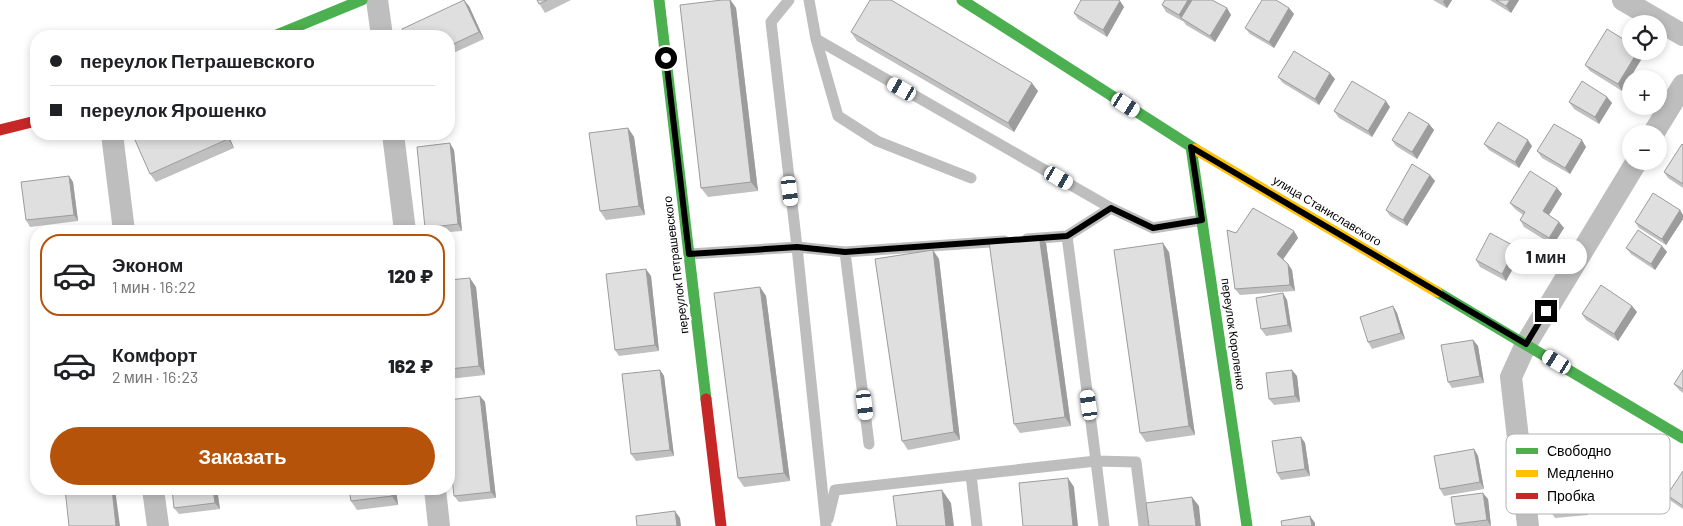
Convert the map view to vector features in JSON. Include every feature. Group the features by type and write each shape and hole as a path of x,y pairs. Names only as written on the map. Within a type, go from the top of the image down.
{"street":[{"path":"289,30 362,0"},
{"path":"377,0 381,30"},
{"name":"переулок Петрашевского","path":"659,0 721,526"},
{"name":"улица Станиславского","path":"962,0 1191,147 1683,438"},
{"path":"1623,0 1683,35"},
{"path":"1659,125 1683,85"},
{"path":"0,130 30,122"},
{"path":"113,140 123,225"},
{"path":"394,140 403,225"},
{"name":"переулок Короленко","path":"1191,147 1247,526"},
{"path":"1518,434 1511,377 1526,344 1631,170"},
{"path":"154,495 158,526"},
{"path":"436,495 439,526"}],"lane":[{"path":"789,0 771,22 826,526"},
{"path":"809,0 816,39 838,116 877,141 971,178"},
{"path":"816,39 1111,208 1153,228 1202,220"},
{"path":"689,254 797,247 845,252 1067,236 1111,208"},
{"path":"1067,236 1104,526"},
{"path":"845,252 869,444"},
{"path":"826,526 835,490 1096,461 1136,462 1144,526"},
{"path":"971,475 977,526"}],"building":[{"path":"464,0 479,32 455,43 455,30 402,29"},
{"path":"537,0 547,0 539,4"},
{"path":"730,0 751,182 701,188 680,5"},
{"path":"870,0 891,0 1032,83 1008,123 851,32"},
{"path":"1081,0 1120,1 1103,30 1074,13"},
{"path":"1165,0 1188,0 1179,15 1162,5"},
{"path":"1192,0 1212,0 1227,8 1210,36 1181,18"},
{"path":"1262,0 1276,0 1289,8 1269,42 1245,28"},
{"path":"1496,0 1510,0 1506,6"},
{"path":"1607,29 1622,38 1622,60 1633,60 1626,70 1622,70 1622,77 1618,84 1585,65"},
{"path":"1294,51 1330,73 1315,99 1278,77"},
{"path":"1352,81 1386,101 1368,131 1334,111"},
{"path":"1582,81 1607,97 1595,117 1569,102"},
{"path":"1409,112 1429,124 1412,152 1392,140"},
{"path":"1498,122 1528,140 1515,162 1484,144"},
{"path":"1554,124 1582,140 1565,168 1537,151"},
{"path":"628,128 639,206 600,211 589,133"},
{"path":"135,140 226,140 150,174"},
{"path":"450,143 458,224 425,225 417,147"},
{"path":"1682,144 1683,184 1664,172"},
{"path":"1412,164 1430,175 1403,220 1386,210"},
{"path":"1530,171 1557,188 1543,211 1559,222 1549,238 1520,220 1525,212 1510,203"},
{"path":"69,176 74,215 26,220 21,182"},
{"path":"1653,193 1680,210 1662,239 1635,222"},
{"path":"1253,208 1294,231 1277,254 1288,264 1290,285 1235,289 1227,230 1236,233"},
{"path":"1638,230 1662,246 1651,264 1626,248"},
{"path":"1490,233 1516,247 1502,274 1476,260"},
{"path":"1039,235 1065,417 1014,424 989,242"},
{"path":"1163,243 1189,426 1140,433 1114,250"},
{"path":"933,250 954,432 902,441 875,259"},
{"path":"646,269 655,345 615,350 606,274"},
{"path":"470,278 479,366 455,368 455,279"},
{"path":"1601,285 1632,306 1614,334 1582,314"},
{"path":"760,287 784,473 738,478 714,293"},
{"path":"1283,293 1288,325 1261,329 1256,298"},
{"path":"1393,306 1401,333 1368,342 1360,317"},
{"path":"1473,340 1480,376 1448,382 1441,345"},
{"path":"660,370 670,450 631,454 622,374"},
{"path":"1292,370 1295,396 1269,399 1266,373"},
{"path":"1683,370 1683,389 1674,384"},
{"path":"480,396 491,492 454,496 455,399"},
{"path":"1301,437 1305,469 1277,473 1272,441"},
{"path":"1474,449 1480,482 1440,489 1434,456"},
{"path":"1683,471 1683,506 1670,497 1670,490"},
{"path":"1068,478 1073,526 1023,526 1019,483"},
{"path":"942,490 946,526 897,526 893,496"},
{"path":"1483,493 1487,520 1455,524 1451,497"},
{"path":"66,495 113,495 116,526 69,526"},
{"path":"173,495 214,495 215,503 174,508"},
{"path":"350,495 392,496 351,501"},
{"path":"1192,497 1196,526 1149,526 1146,503"},
{"path":"675,511 677,526 637,526 636,516"},
{"path":"1310,516 1312,526 1282,526 1281,521"}],"traffic: fast":[{"path":"289,30 362,0"},
{"path":"659,0 706,399"},
{"path":"962,0 1195,149"},
{"path":"1191,147 1247,526"},
{"path":"1437,292 1683,438"}],"traffic: slow":[{"path":"1195,149 1437,292"}],"traffic: jam":[{"path":"0,130 30,122"},
{"path":"706,399 721,526"}],"route":[{"path":"666,58 689,254 797,247 845,252 1067,236 1111,208 1153,228 1202,220 1191,147 1526,344 1546,311"}]}
